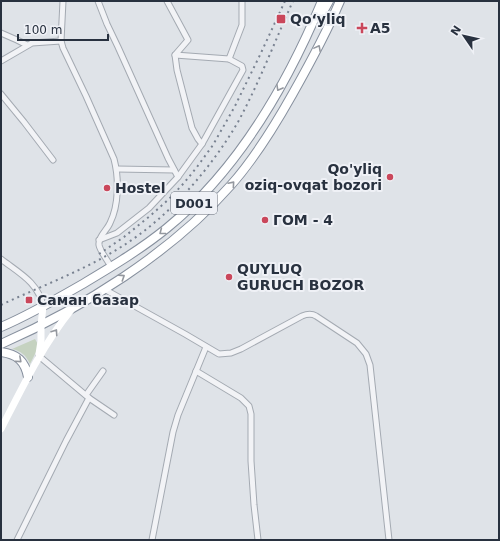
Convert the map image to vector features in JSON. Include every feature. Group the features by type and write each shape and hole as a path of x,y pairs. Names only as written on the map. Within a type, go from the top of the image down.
{"highway":[{"name":"D001","path":"1,327 43,306 111,267 146,244 188,209 226,168 250,136 298,54 322,1"},
{"path":"298,54 329,1"},
{"name":"D001","path":"1,344 40,326 104,289 133,270 177,237 206,212 232,184 265,140 322,41 340,1"},
{"path":"1,352 10,353 20,359 27,370 28,377"}],"main road":[{"path":"39,356 41,341 40,326 43,306"},
{"path":"1,429 39,356 72,308"}],"street":[{"path":"63,1 61,41 63,48 86,96 117,169 116,207 110,224 99,240 99,247 111,267"},
{"path":"98,1 107,24 178,178"},
{"path":"167,1 188,40 175,55"},
{"path":"229,59 242,25 242,1"},
{"path":"1,33 26,45"},
{"path":"1,61 32,42 61,41"},
{"path":"99,240 117,233 149,208 178,178 202,144 243,70 242,66 229,59 175,55"},
{"path":"175,55 192,128 202,144"},
{"path":"1,94 53,160"},
{"path":"117,169 174,170"},
{"path":"1,259 32,283 42,298 43,306"},
{"path":"104,289 219,354 231,353 250,345 308,314 312,314 348,337 362,348 368,357 374,390 389,540"},
{"path":"152,540 173,432 181,408 206,347"},
{"path":"39,356 87,396 114,415"},
{"path":"17,540 87,396 103,371"},
{"path":"196,371 236,394 249,406 251,414 251,461 258,540"}],"green space":[{"path":"35,339 39,346 30,364 23,354 12,349"}],"railway":[{"path":"99,254 124,237 150,216 169,199 197,167 213,145 235,106 285,1"},
{"path":"1,305 107,256 155,222 187,192 215,158 238,122 260,77 293,1"}],"place":[{"name":"Qo‘yliq","path":"281,19"},
{"name":"А5","path":"362,28"},
{"name":"Qo'yliq oziq-ovqat bozori","path":"390,177"},
{"name":"Hostel","path":"107,188"},
{"name":"ГОМ - 4","path":"265,220"},
{"name":"QUYLUQ GURUCH BOZOR","path":"229,277"},
{"name":"Саман базар","path":"29,300"}]}
